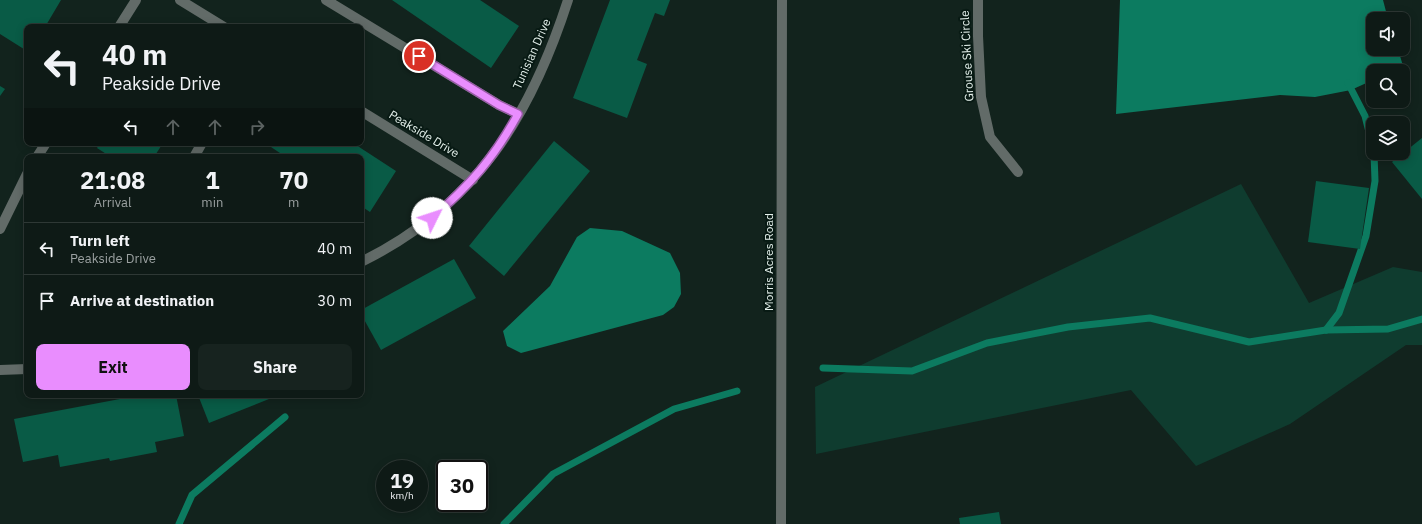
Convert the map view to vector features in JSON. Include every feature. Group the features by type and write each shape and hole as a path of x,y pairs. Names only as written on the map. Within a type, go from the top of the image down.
{"street":[{"path":"121,24 136,0"},
{"path":"180,0 219,24"},
{"path":"326,0 499,105 518,114"},
{"name":"Morris Acres Road","path":"781,524 782,0"},
{"name":"Grouse Ski Circle","path":"978,0 981,97 990,137 1018,172"},
{"name":"Tunisian Drive","path":"364,260 387,249 432,218 459,195 498,149 539,75 554,42 565,1"},
{"name":"Peakside Drive","path":"364,113 473,180"},
{"path":"0,229 24,180"},
{"path":"0,370 24,369"}],"shaded area":[{"path":"1120,0 1383,0 1386,12 1366,12 1366,56 1400,56 1402,64 1366,64 1366,83 1351,90 1315,97 1280,95 1116,114"},
{"path":"1241,184 1309,303 1393,267 1422,272 1422,345 1406,345 1290,424 1196,466 1131,390 816,454 815,387"},
{"path":"590,228 622,231 670,253 680,273 681,294 674,307 663,315 521,353 507,346 503,331 550,286 577,237"}],"building":[{"path":"0,0 61,0 47,24 24,24 24,49 0,34"},
{"path":"392,0 480,0 519,26 491,68"},
{"path":"610,0 670,0 664,16 655,13 637,60 647,64 627,118 573,98"},
{"path":"0,86 5,89 0,96"},
{"path":"1422,138 1422,199 1392,162 1394,160 1410,160 1410,148"},
{"path":"554,141 590,171 504,276 469,246"},
{"path":"98,146 161,146 156,154 106,154 97,148"},
{"path":"270,146 358,146 396,171 370,212 364,208 364,154 282,154"},
{"path":"1316,181 1369,188 1360,249 1308,242"},
{"path":"454,259 476,298 381,350 364,319 364,308"},
{"path":"125,398 177,398 184,436 155,442 157,452 110,461 109,458 60,467 58,455 23,462 14,419"},
{"path":"199,398 272,398 209,423"},
{"path":"999,512 1001,524 960,524 959,518"}],"waterway":[{"path":"1348,83 1366,120"},
{"path":"1326,330 1339,313 1366,236 1375,181 1374,160"},
{"path":"823,368 912,371 987,343 1068,327 1150,318 1249,342 1326,330 1388,329 1422,319"},
{"path":"504,524 553,474 674,409 737,391"},
{"path":"179,524 192,495 285,417"}],"route":[{"path":"419,56 499,105 518,114 498,149 485,166 459,195 432,218"}]}
